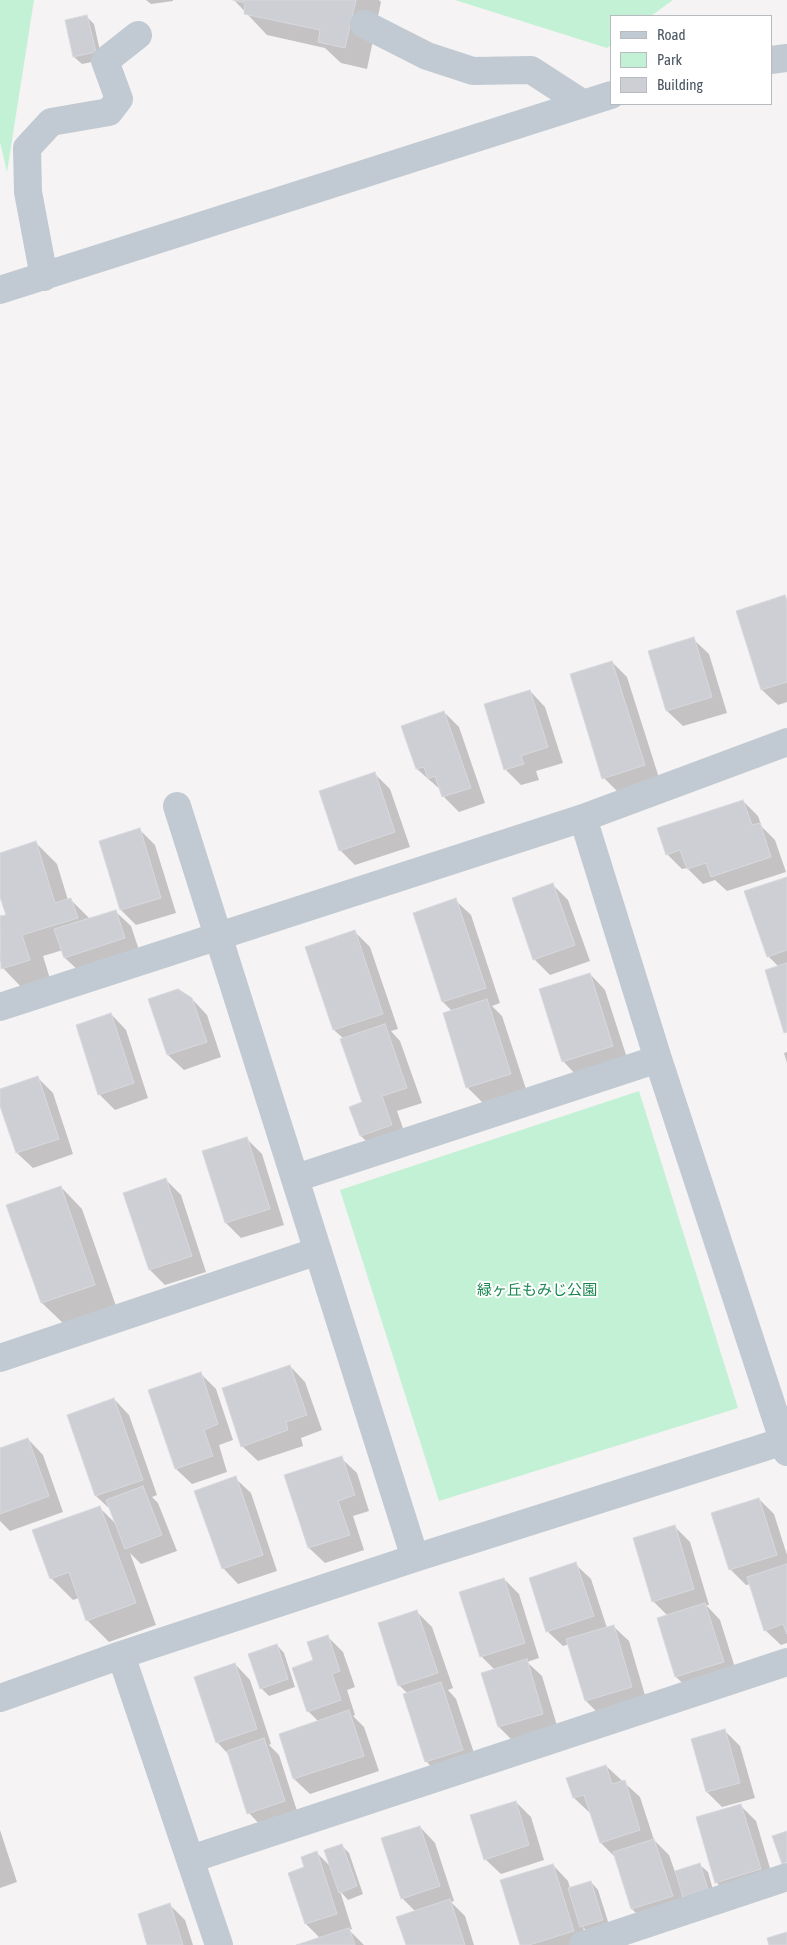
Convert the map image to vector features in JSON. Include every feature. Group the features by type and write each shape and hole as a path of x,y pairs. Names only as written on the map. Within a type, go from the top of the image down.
{"street":[{"path":"364,24 427,56 473,71 531,70 582,103"},
{"path":"44,277 28,192 26,148 51,122 109,112 119,99 105,61 138,35"},
{"path":"772,60 787,58"},
{"path":"0,290 610,95"},
{"path":"0,1007 583,818 787,742"},
{"path":"177,806 415,1558"},
{"path":"0,1698 122,1655 415,1558 786,1444 658,1059 583,818"},
{"path":"296,1178 658,1059"},
{"path":"0,1358 318,1251"},
{"path":"122,1655 219,1945"},
{"path":"191,1859 787,1662"},
{"path":"582,1945 787,1877"}],"green space":[{"path":"0,0 34,0 7,172 0,142"},
{"path":"455,0 673,0 652,15 610,15 610,46 607,48"},
{"name":"緑ヶ丘もみじ公園","path":"639,1091 738,1408 439,1501 340,1190"}],"building":[{"path":"233,0 356,0 345,48 318,42 320,30 244,14 245,3"},
{"path":"87,15 96,52 73,57 65,20"},
{"path":"785,595 787,601 787,682 761,690 736,611"},
{"path":"694,637 712,697 666,711 648,651"},
{"path":"612,661 645,765 602,779 570,674"},
{"path":"530,690 548,747 521,756 524,764 504,770 484,704"},
{"path":"444,711 471,788 442,797 435,776 428,779 424,767 416,769 401,726"},
{"path":"375,772 395,832 339,851 319,791"},
{"path":"743,800 752,825 760,823 771,857 711,877 706,863 687,869 680,850 666,855 657,828"},
{"path":"140,828 161,898 120,910 99,841"},
{"path":"36,841 55,903 71,898 78,918 22,935 30,960 1,969 0,916 6,915 0,897 0,853"},
{"path":"787,877 787,950 767,957 744,891"},
{"path":"553,883 575,945 533,960 512,898"},
{"path":"456,898 486,988 442,1002 413,913"},
{"path":"116,910 125,938 64,958 54,929"},
{"path":"355,930 383,1014 333,1030 305,947"},
{"path":"787,963 787,1032 784,1033 765,970"},
{"path":"590,973 613,1046 562,1062 539,989"},
{"path":"178,989 192,998 207,1042 167,1055 148,999"},
{"path":"487,999 511,1074 466,1088 443,1013"},
{"path":"111,1013 134,1083 98,1095 76,1025"},
{"path":"385,1024 407,1088 382,1096 392,1125 360,1136 349,1107 362,1102 340,1039"},
{"path":"38,1076 59,1139 16,1153 0,1106 0,1089"},
{"path":"247,1137 270,1209 225,1223 202,1151"},
{"path":"166,1178 192,1256 149,1270 123,1193"},
{"path":"61,1186 95,1285 41,1303 6,1205"},
{"path":"290,1365 307,1415 286,1422 288,1430 241,1447 222,1388"},
{"path":"201,1372 218,1424 204,1430 213,1456 175,1469 148,1390"},
{"path":"114,1398 143,1480 95,1496 67,1415"},
{"path":"28,1438 49,1496 0,1514 0,1448"},
{"path":"342,1456 355,1495 338,1501 350,1535 308,1548 284,1475"},
{"path":"236,1476 263,1555 222,1569 194,1491"},
{"path":"143,1486 162,1535 125,1549 106,1500"},
{"path":"759,1498 777,1555 729,1570 711,1513"},
{"path":"100,1506 136,1603 86,1621 69,1572 50,1579 32,1530"},
{"path":"675,1525 694,1589 652,1602 633,1538"},
{"path":"576,1562 594,1616 546,1632 529,1578"},
{"path":"787,1564 787,1634 783,1624 764,1631 747,1577"},
{"path":"504,1578 525,1643 480,1657 459,1592"},
{"path":"705,1603 724,1662 675,1677 657,1618"},
{"path":"417,1610 438,1673 398,1686 378,1623"},
{"path":"614,1625 632,1687 585,1701 566,1639"},
{"path":"328,1635 340,1671 332,1674 341,1700 307,1712 292,1668 313,1660 307,1642"},
{"path":"277,1644 288,1679 260,1689 248,1654"},
{"path":"527,1659 543,1714 498,1727 481,1673"},
{"path":"235,1663 257,1729 216,1743 194,1677"},
{"path":"441,1682 463,1750 425,1762 403,1694"},
{"path":"349,1710 364,1756 293,1779 279,1734"},
{"path":"725,1729 740,1783 706,1792 691,1739"},
{"path":"264,1738 285,1801 247,1814 227,1751"},
{"path":"606,1765 612,1784 625,1780 640,1830 600,1843 584,1795 573,1798 566,1778"},
{"path":"516,1801 529,1845 484,1860 470,1815"},
{"path":"741,1804 761,1869 715,1883 696,1817"},
{"path":"420,1826 440,1886 401,1899 381,1838"},
{"path":"787,1831 787,1862 782,1864 772,1836"},
{"path":"654,1839 673,1896 631,1909 613,1852"},
{"path":"342,1844 357,1886 339,1893 324,1850"},
{"path":"317,1851 337,1914 305,1924 288,1873 304,1867 301,1857"},
{"path":"700,1863 708,1890 683,1897 675,1871"},
{"path":"553,1864 574,1931 529,1945 520,1945 500,1880"},
{"path":"591,1881 603,1920 580,1927 568,1888"},
{"path":"450,1899 465,1945 406,1945 396,1917"},
{"path":"170,1903 183,1945 147,1945 138,1914"},
{"path":"349,1928 355,1945 296,1945"},
{"path":"787,1932 787,1945 769,1945 767,1938"}]}
